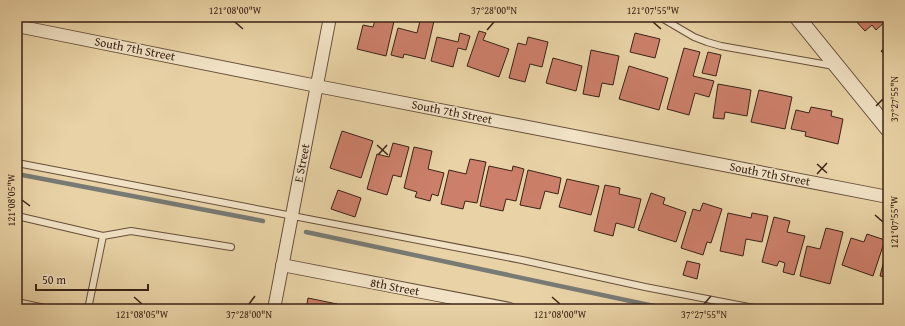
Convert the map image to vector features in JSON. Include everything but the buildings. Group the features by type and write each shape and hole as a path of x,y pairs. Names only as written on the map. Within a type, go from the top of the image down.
{"street":[{"name":"E Street","path":"274,309 330,17"},
{"path":"797,17 888,129"},
{"name":"South 7th Street","path":"17,26 888,197"},
{"name":"8th Street","path":"282,265 508,309"}],"lane":[{"path":"660,17 694,37 721,46 837,67"},
{"path":"17,163 522,260 645,287 759,309"},
{"path":"17,216 103,236 131,231 231,247"},
{"path":"88,309 103,236"},
{"path":"17,302 49,309"}],"waterway":[{"path":"17,174 263,221"},
{"path":"306,232 668,309"}]}
